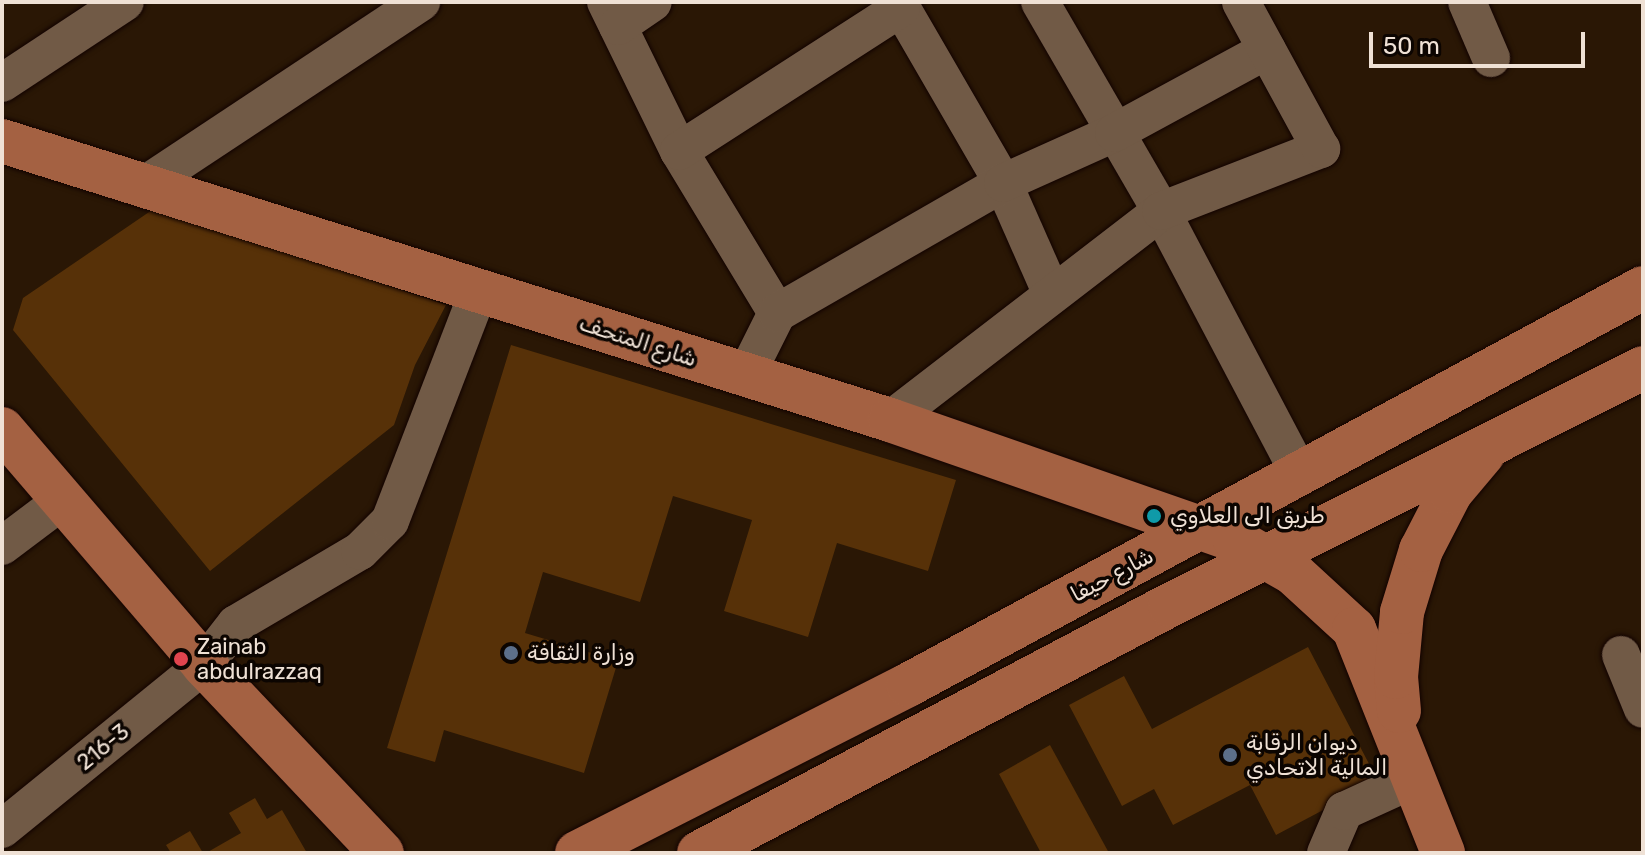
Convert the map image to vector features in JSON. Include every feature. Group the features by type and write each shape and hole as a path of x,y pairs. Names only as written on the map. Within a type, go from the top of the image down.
{"main road":[{"name":"شارع المتحف","path":"2,141 146,184 745,377 890,420 1200,527 1282,551"},
{"name":"شارع حيفا","path":"577,853 908,685 1643,288"},
{"path":"699,853 1170,605 1643,368"},
{"path":"2,429 204,665 380,846"},
{"path":"1409,760 1397,664 1402,612 1421,550 1451,492 1492,443"},
{"path":"1281,482 1258,509 1262,523 1278,538 1282,551 1316,591 1354,629 1409,760 1443,853"},
{"path":"1170,605 1190,577 1200,527"}],"street":[{"path":"2,83 125,2"},
{"path":"146,184 421,2"},
{"path":"653,2 612,14 679,151 777,313"},
{"path":"1040,2 1161,211 1281,482"},
{"path":"890,420 1051,292 1161,211 1321,149 1241,2"},
{"path":"1467,2 1491,58"},
{"path":"679,151 900,5 1003,183 1051,292"},
{"path":"745,377 777,313 1003,183 1114,133 1267,50"},
{"name":"216-3","path":"2,829 204,665 236,624 360,551 390,521 479,290"},
{"path":"2,546 63,500"},
{"path":"1621,655 1643,709"},
{"path":"1326,853 1344,811 1409,760"}],"building":[{"path":"155,208 446,305 415,365 394,425 210,571 13,330 23,298"},
{"path":"511,345 956,480 928,571 837,543 808,637 724,611 752,520 673,496 640,602 543,572 525,633 618,661 584,773 444,730 435,762 387,748"},
{"name":"ديوان الرقابة المالية الاتحادي","path":"1308,647 1378,781 1276,835 1250,785 1173,825 1154,789 1122,806 1069,705 1124,676 1152,729"},
{"path":"1050,745 1109,853 1041,853 999,774"},
{"path":"255,798 267,819 282,810 307,853 206,853 241,833 229,813"},
{"path":"190,831 203,853 171,853 166,845"}],"place":[{"name":"طريق الى العلاوي","path":"1154,516"},
{"name":"وزارة الثقافة","path":"511,653"},
{"name":"Zainab abdulrazzaq","path":"181,659"},
{"name":"ديوان الرقابة المالية الاتحادي","path":"1230,755"}]}
